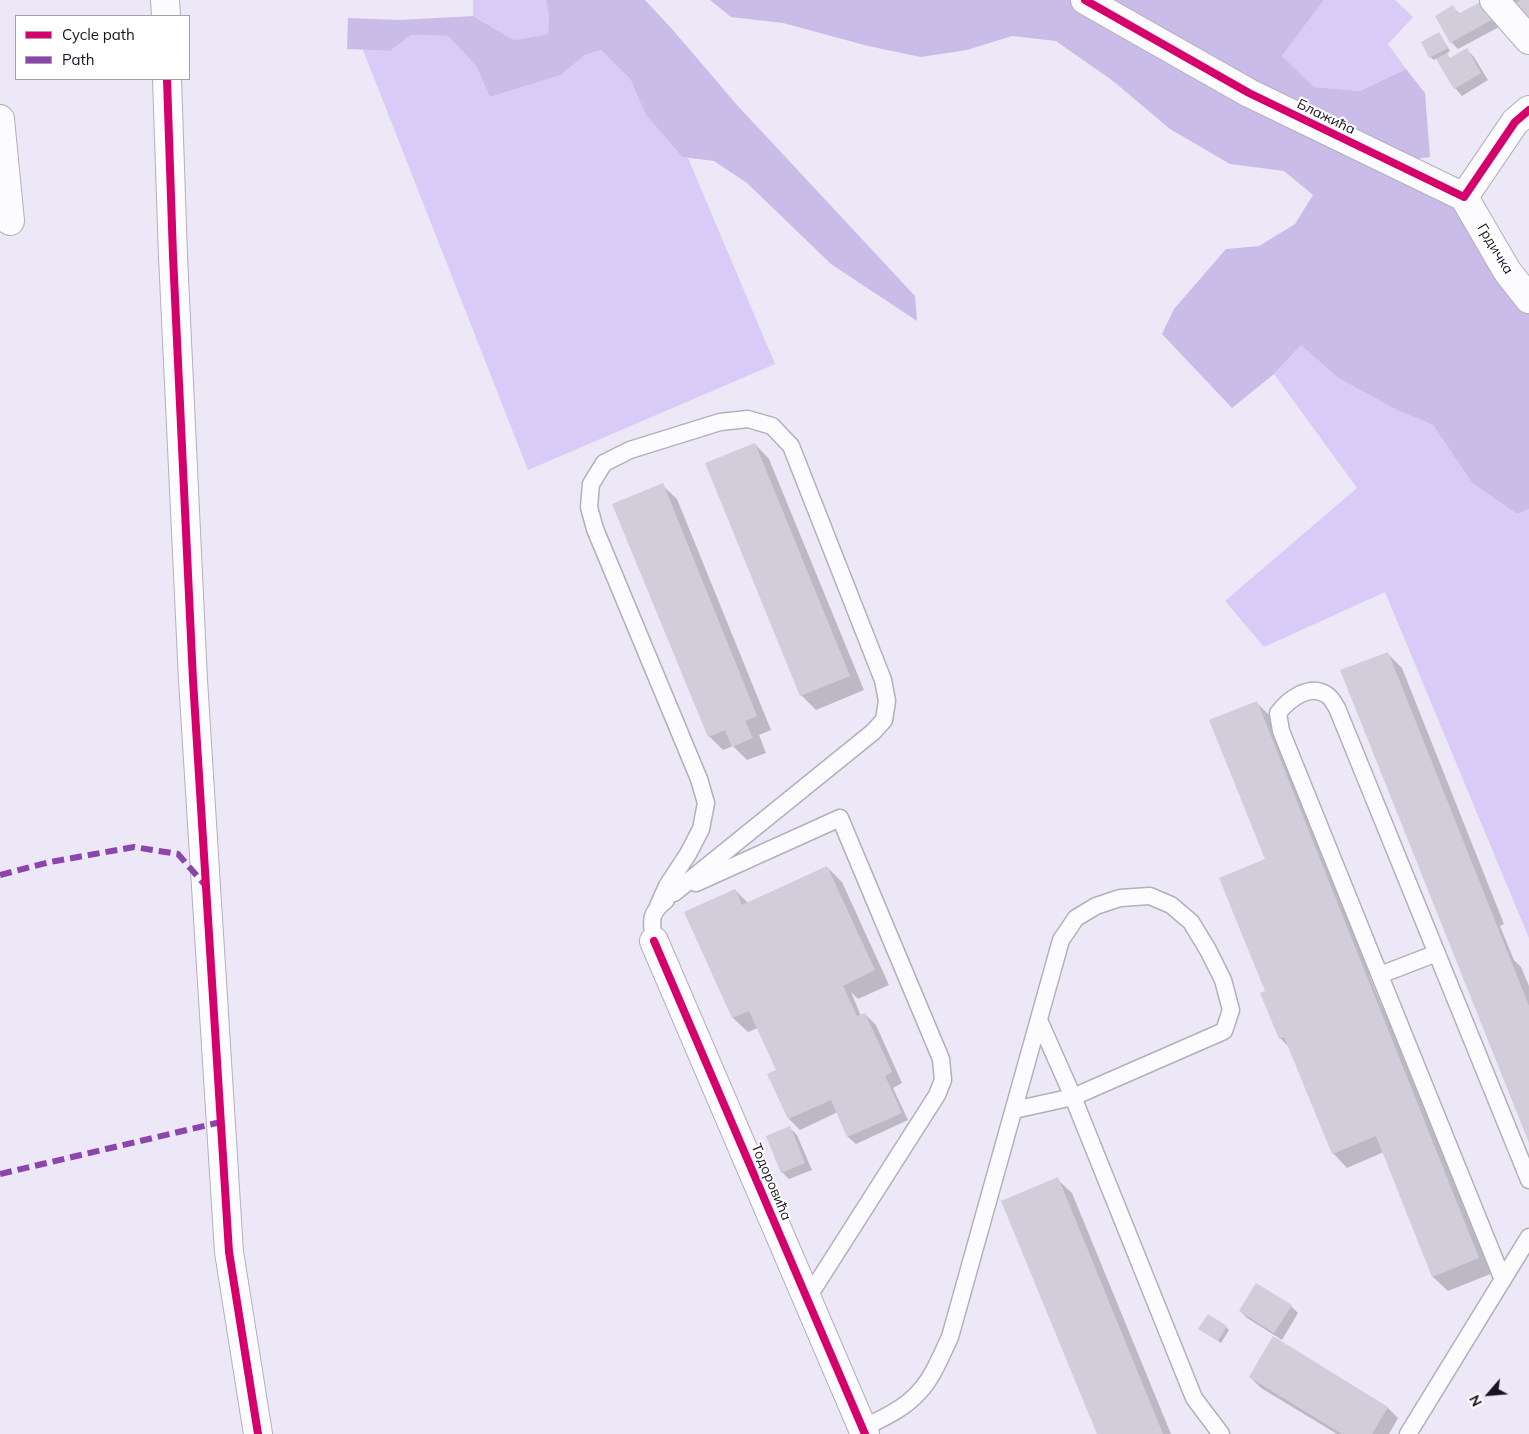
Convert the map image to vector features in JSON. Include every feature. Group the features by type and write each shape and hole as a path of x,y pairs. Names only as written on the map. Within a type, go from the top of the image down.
{"street":[{"path":"165,0 166,15"},
{"name":"Блажића","path":"1085,0 1249,94 1464,197"},
{"path":"1494,0 1529,40"},
{"path":"168,80 173,256 193,680 229,1252 258,1434"},
{"path":"1464,197 1514,122 1529,110"},
{"path":"0,118 10,221"},
{"name":"Грдичка","path":"1464,197 1508,271 1529,299"},
{"name":"Тодоровића","path":"654,941 864,1431"}],"lane":[{"path":"654,941 651,920 667,886 688,854 701,829 706,804 700,779 595,529 589,507 591,484 604,463 630,450 720,422 748,419 772,426 791,446 883,680 887,701 884,720 873,732 658,906"},
{"path":"1503,1280 1280,731 1278,713 1287,702 1308,691 1319,690 1330,696 1337,708 1529,1180"},
{"path":"674,893 840,818 941,1059 943,1080 938,1095 807,1299"},
{"path":"864,1431 893,1413 919,1392 936,1366 946,1345 1062,940 1076,918 1096,906 1120,898 1150,896 1171,905 1190,922 1208,950 1223,980 1231,1010 1224,1031 1073,1097 1014,1110"},
{"path":"1380,975 1436,953"},
{"path":"1039,1020 1073,1097 1194,1398 1221,1434"},
{"path":"1408,1434 1529,1237"}],"shaded area":[{"path":"473,0 546,0 549,16 548,34 514,40 473,16"},
{"path":"546,0 645,0 737,105 915,296 917,321 831,264 747,183 714,161 682,157 646,115 630,79 601,50 585,55 561,75 490,97 476,66 448,36 411,35 390,51 347,49 348,18 400,20 473,16 514,40 548,34 549,16"},
{"path":"710,0 1324,0 1282,56 1314,87 1360,91 1406,69 1425,93 1430,157 1393,162 1464,197 1529,299 1529,509 1517,514 1472,483 1433,425 1397,410 1338,378 1301,345 1274,374 1232,408 1162,334 1174,309 1226,249 1259,246 1295,224 1313,195 1284,171 1230,164 1170,129 1113,81 1056,41 1012,36 967,50 921,57 868,46 783,23 731,17"},
{"path":"1324,0 1395,0 1413,17 1388,44 1406,69 1360,91 1313,87 1282,56"},
{"path":"411,35 448,36 476,66 490,97 561,75 585,55 601,50 630,79 646,115 682,157 688,158 775,364 528,470 363,50 390,51"},
{"path":"1301,345 1338,378 1397,410 1433,425 1472,483 1517,514 1529,509 1529,938 1385,592 1264,647 1225,601 1357,488 1274,374"}],"building":[{"path":"1520,0 1529,0 1529,23 1516,3"},
{"path":"1482,1 1493,19 1450,43 1435,16 1453,5 1458,14"},
{"path":"1439,32 1448,48 1429,58 1421,42"},
{"path":"1467,48 1481,73 1454,89 1436,59 1447,53 1450,58"},
{"path":"755,443 850,676 800,696 705,463"},
{"path":"663,483 757,716 745,721 753,738 732,747 725,730 708,737 612,504"},
{"path":"1388,652 1529,1006 1529,1143 1340,670"},
{"path":"1257,701 1479,1258 1432,1277 1376,1136 1332,1154 1284,1037 1279,1039 1260,993 1265,991 1219,878 1265,859 1209,720"},
{"path":"827,866 875,970 843,986 857,1016 865,1013 892,1072 885,1076 902,1113 847,1137 831,1100 788,1119 767,1074 776,1070 749,1011 732,1018 684,912 735,889 742,905"},
{"path":"790,1126 805,1163 781,1173 766,1136"},
{"path":"1058,1177 1163,1434 1097,1434 1001,1201"},
{"path":"1256,1283 1292,1305 1274,1333 1239,1311"},
{"path":"1208,1314 1227,1326 1218,1341 1198,1329"},
{"path":"1273,1336 1388,1407 1372,1434 1342,1434 1249,1377"}],"marked path":[{"path":"0,875 50,862 134,847 178,854 205,885"},
{"path":"0,1174 221,1122"}],"cycle path":[{"path":"1085,0 1249,93 1464,197 1515,122 1529,110"},
{"path":"167,80 173,256 193,680 229,1252 258,1434"},
{"path":"654,941 865,1434"}]}
